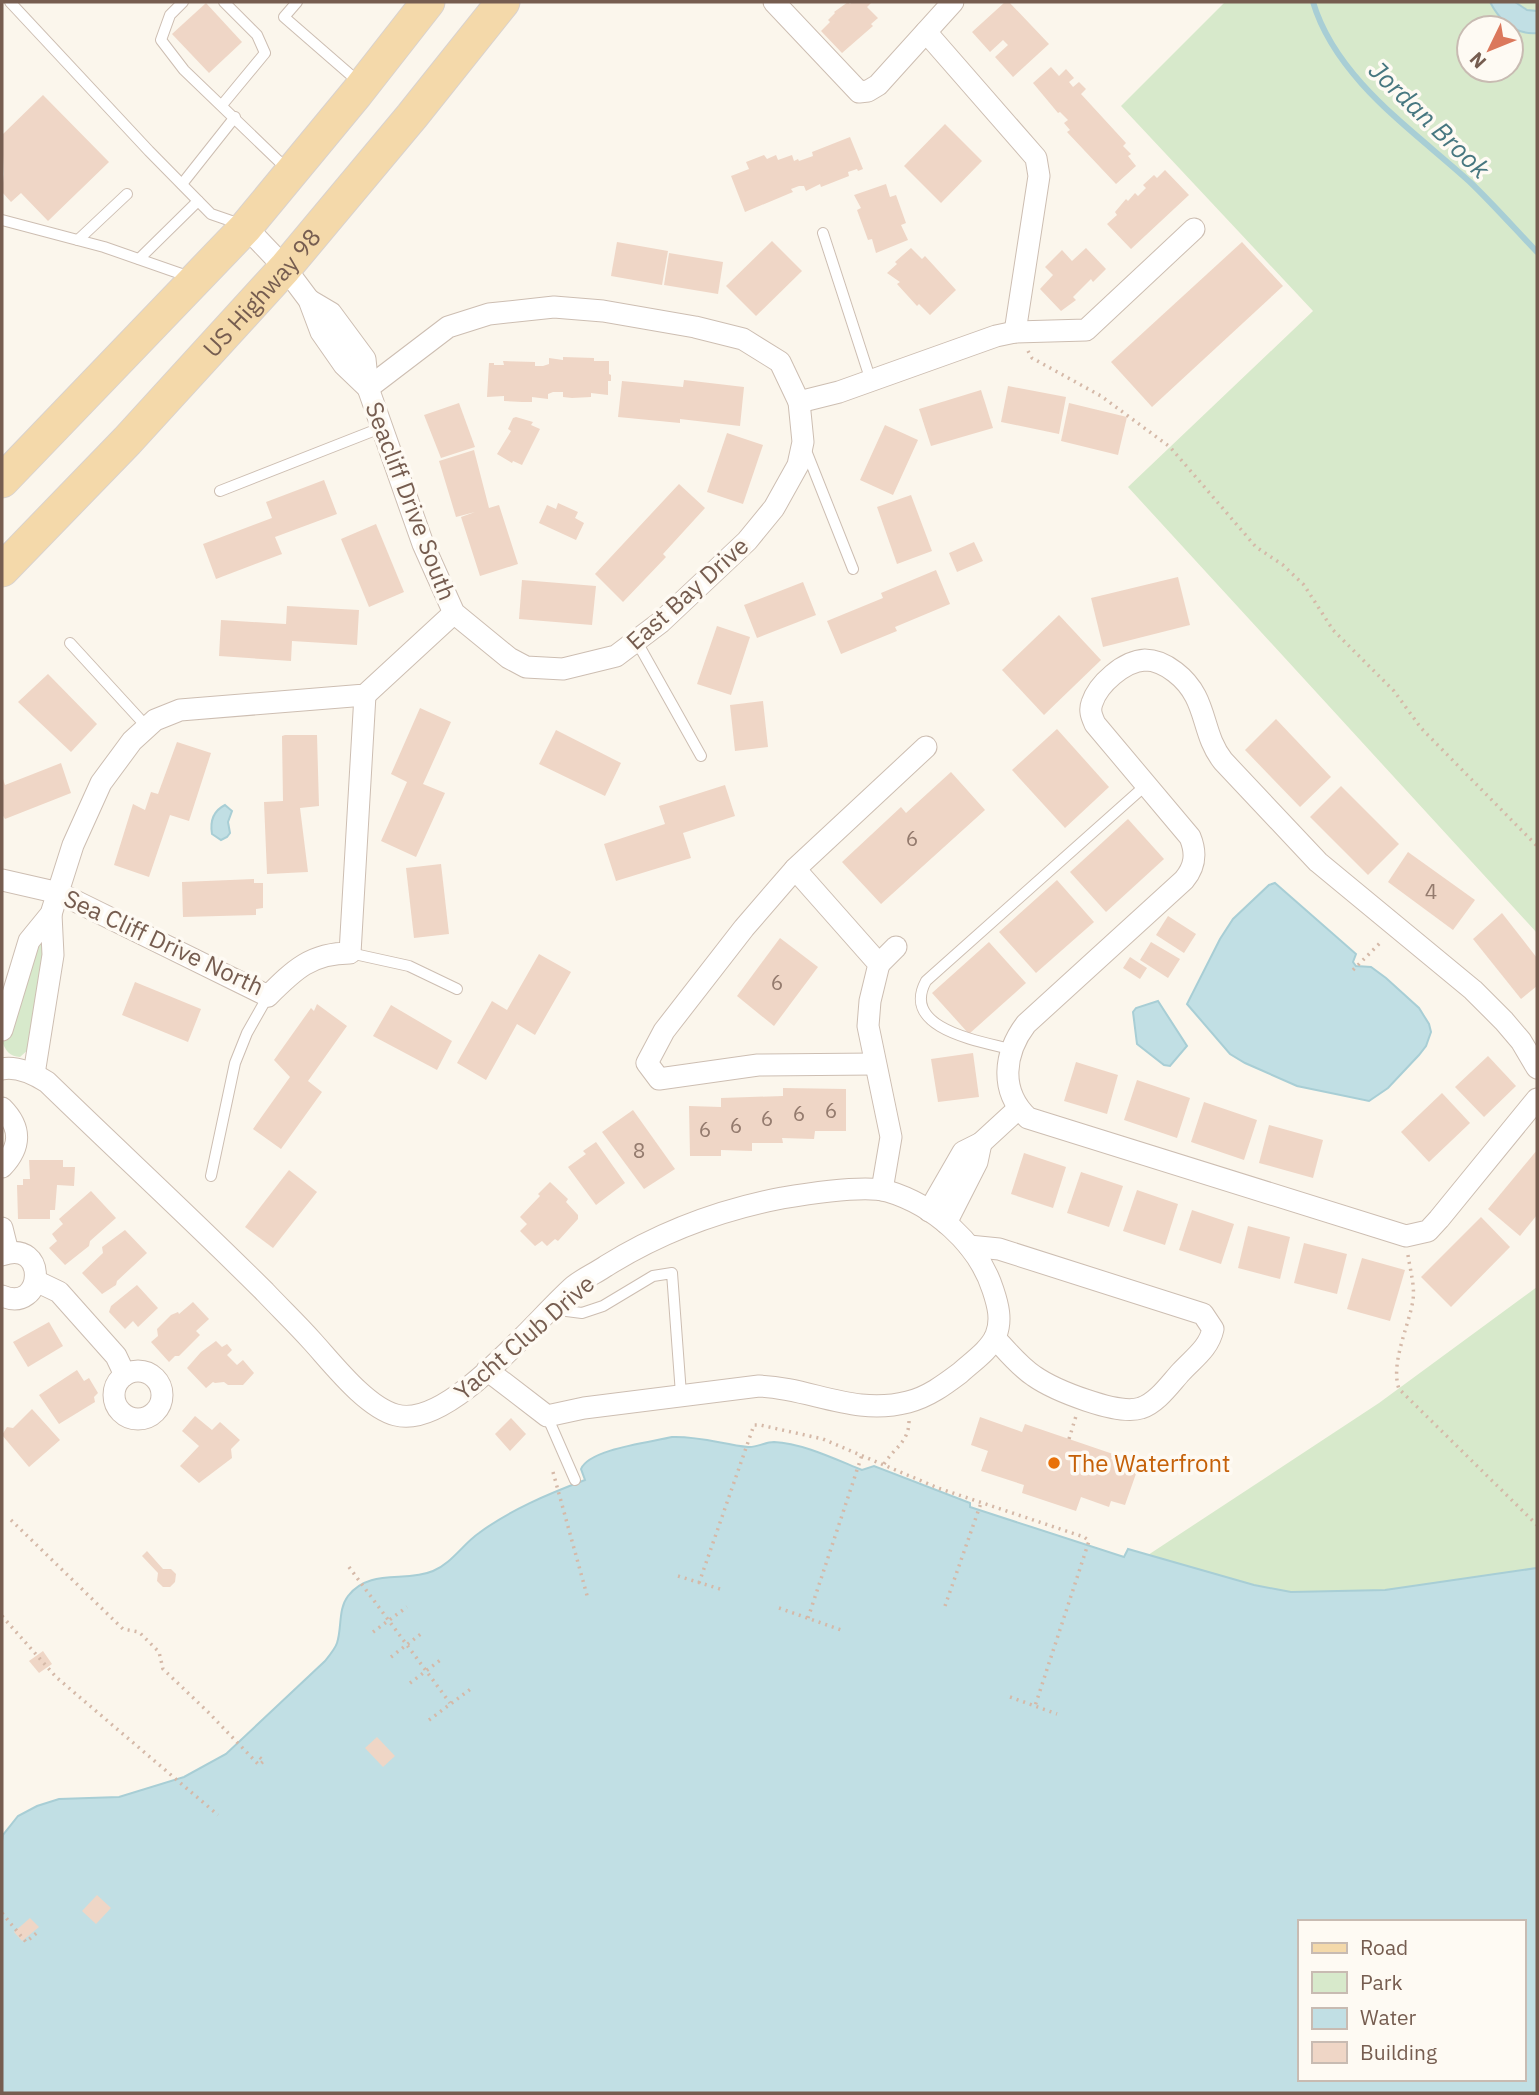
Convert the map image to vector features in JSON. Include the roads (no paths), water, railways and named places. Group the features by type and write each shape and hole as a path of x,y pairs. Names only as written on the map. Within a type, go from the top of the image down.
{"main road":[{"path":"2,481 246,227 428,2"},
{"name":"US Highway 98","path":"2,570 127,441 285,268 503,2"}],"street":[{"path":"774,2 859,92 869,91 878,85 953,2"},
{"path":"926,32 1036,158 1039,176 1015,332"},
{"name":"Seacliff Drive South","path":"246,227 285,268 309,300 331,313 365,359 368,388 423,544 454,613"},
{"path":"799,402 871,381 996,336 1015,332 1086,330 1194,229"},
{"name":"East Bay Drive","path":"368,388 448,327 489,314 554,307 603,311 695,327 743,339 780,362 799,402 803,442 798,465 780,498 747,541 687,599 637,642 616,656 563,669 526,667 509,659 454,613"},
{"path":"51,914 73,845 101,783 132,741 155,720 180,710 365,695 454,613"},
{"path":"1537,1068 1521,1041 1504,1021 1472,990 1318,862 1223,761 1211,741 1196,695 1188,683 1161,663 1143,660 1127,665 1110,678 1092,703 1091,713 1095,724 1190,837 1195,860 1191,871 1026,1024 1010,1049 1008,1062 1011,1093 1018,1109 1028,1118 1406,1236 1428,1231 1537,1099"},
{"path":"350,953 365,695"},
{"path":"875,1064 758,1065 659,1079 647,1063 672,1021 744,928 795,869 926,747"},
{"path":"795,869 879,964"},
{"name":"Sea Cliff Drive North","path":"2,880 59,893 268,996 306,962 331,953 350,953"},
{"name":"Sea Cliff Drive North","path":"2,1030 29,941 51,914"},
{"name":"Sea Cliff Drive North","path":"34,1074 53,955 51,914"},
{"path":"882,1189 891,1137 868,1026 872,989 879,964 896,947"},
{"name":"Yacht Club Drive","path":"2,1069 34,1074 47,1082 262,1290 353,1386 396,1415 412,1417 431,1412 451,1401 488,1370 577,1284 641,1245 733,1210 829,1191 882,1189 937,1217 969,1246 991,1283 999,1309 995,1338"},
{"path":"2,1108 11,1119 17,1139 14,1152 2,1167"},
{"path":"937,1217 963,1152 981,1143 1018,1109"},
{"path":"2,1228 5,1254 16,1252 30,1259 36,1273 36,1281 27,1294 13,1299 2,1296"},
{"path":"488,1370 547,1416 681,1394 766,1386 786,1388 838,1403 867,1406 909,1402 937,1390 976,1359 995,1338 1032,1375 1046,1384 1128,1411 1143,1408 1154,1400 1204,1350 1210,1340 1213,1329 1203,1314 999,1249 969,1246"},
{"path":"36,1281 59,1292 116,1356 125,1375"}],"lane":[{"path":"10,2 211,214 246,227"},
{"path":"183,2 170,15 161,40 184,70 291,173"},
{"path":"222,105 265,53 257,36 224,2"},
{"path":"297,2 284,17 363,85"},
{"path":"182,184 235,117"},
{"path":"78,240 127,194"},
{"path":"139,259 198,201"},
{"path":"2,220 78,240 196,279"},
{"path":"823,233 871,381"},
{"path":"220,491 383,427"},
{"path":"803,442 853,569"},
{"path":"637,642 701,756"},
{"path":"70,643 147,727"},
{"path":"1010,1049 962,1036 938,1026 923,1010 921,990 926,981 1146,785"},
{"path":"350,953 410,966 457,989"},
{"path":"211,1176 235,1063 247,1033 268,996"},
{"path":"551,1309 582,1313 603,1306 653,1276 672,1273 681,1394"},
{"path":"547,1416 575,1480"}],"water":[{"path":"1490,2 1515,2 1527,10 1537,11 1537,33 1525,32 1525,14 1497,14"},
{"path":"225,805 232,811 228,822 230,833 221,840 212,834 212,825 213,817"},
{"path":"1275,883 1356,954 1353,962 1356,966 1371,967 1386,978 1419,1008 1429,1024 1431,1032 1419,1055 1388,1088 1369,1101 1297,1086 1245,1063 1230,1054 1187,1004 1233,919 1269,885"},
{"path":"1158,1001 1187,1046 1170,1066 1164,1065 1137,1044 1133,1012 1136,1008"},
{"path":"672,1437 748,1447 774,1442 796,1445 862,1470 874,1466 970,1503 970,1507 1124,1557 1128,1549 1254,1585 1291,1592 1385,1590 1537,1568 1537,2093 2,2093 2,1841 3,1835 18,1816 59,1799 119,1797 184,1777 226,1754 325,1661 337,1643 345,1601 357,1587 377,1579 433,1571 503,1517 585,1480 581,1469 586,1462 622,1447"}],"waterway":[{"name":"Jordan Brook","path":"1313,2 1324,30 1358,79 1401,122 1470,182 1537,252"}],"place":[{"name":"The Waterfront","path":"1054,1463"}]}
